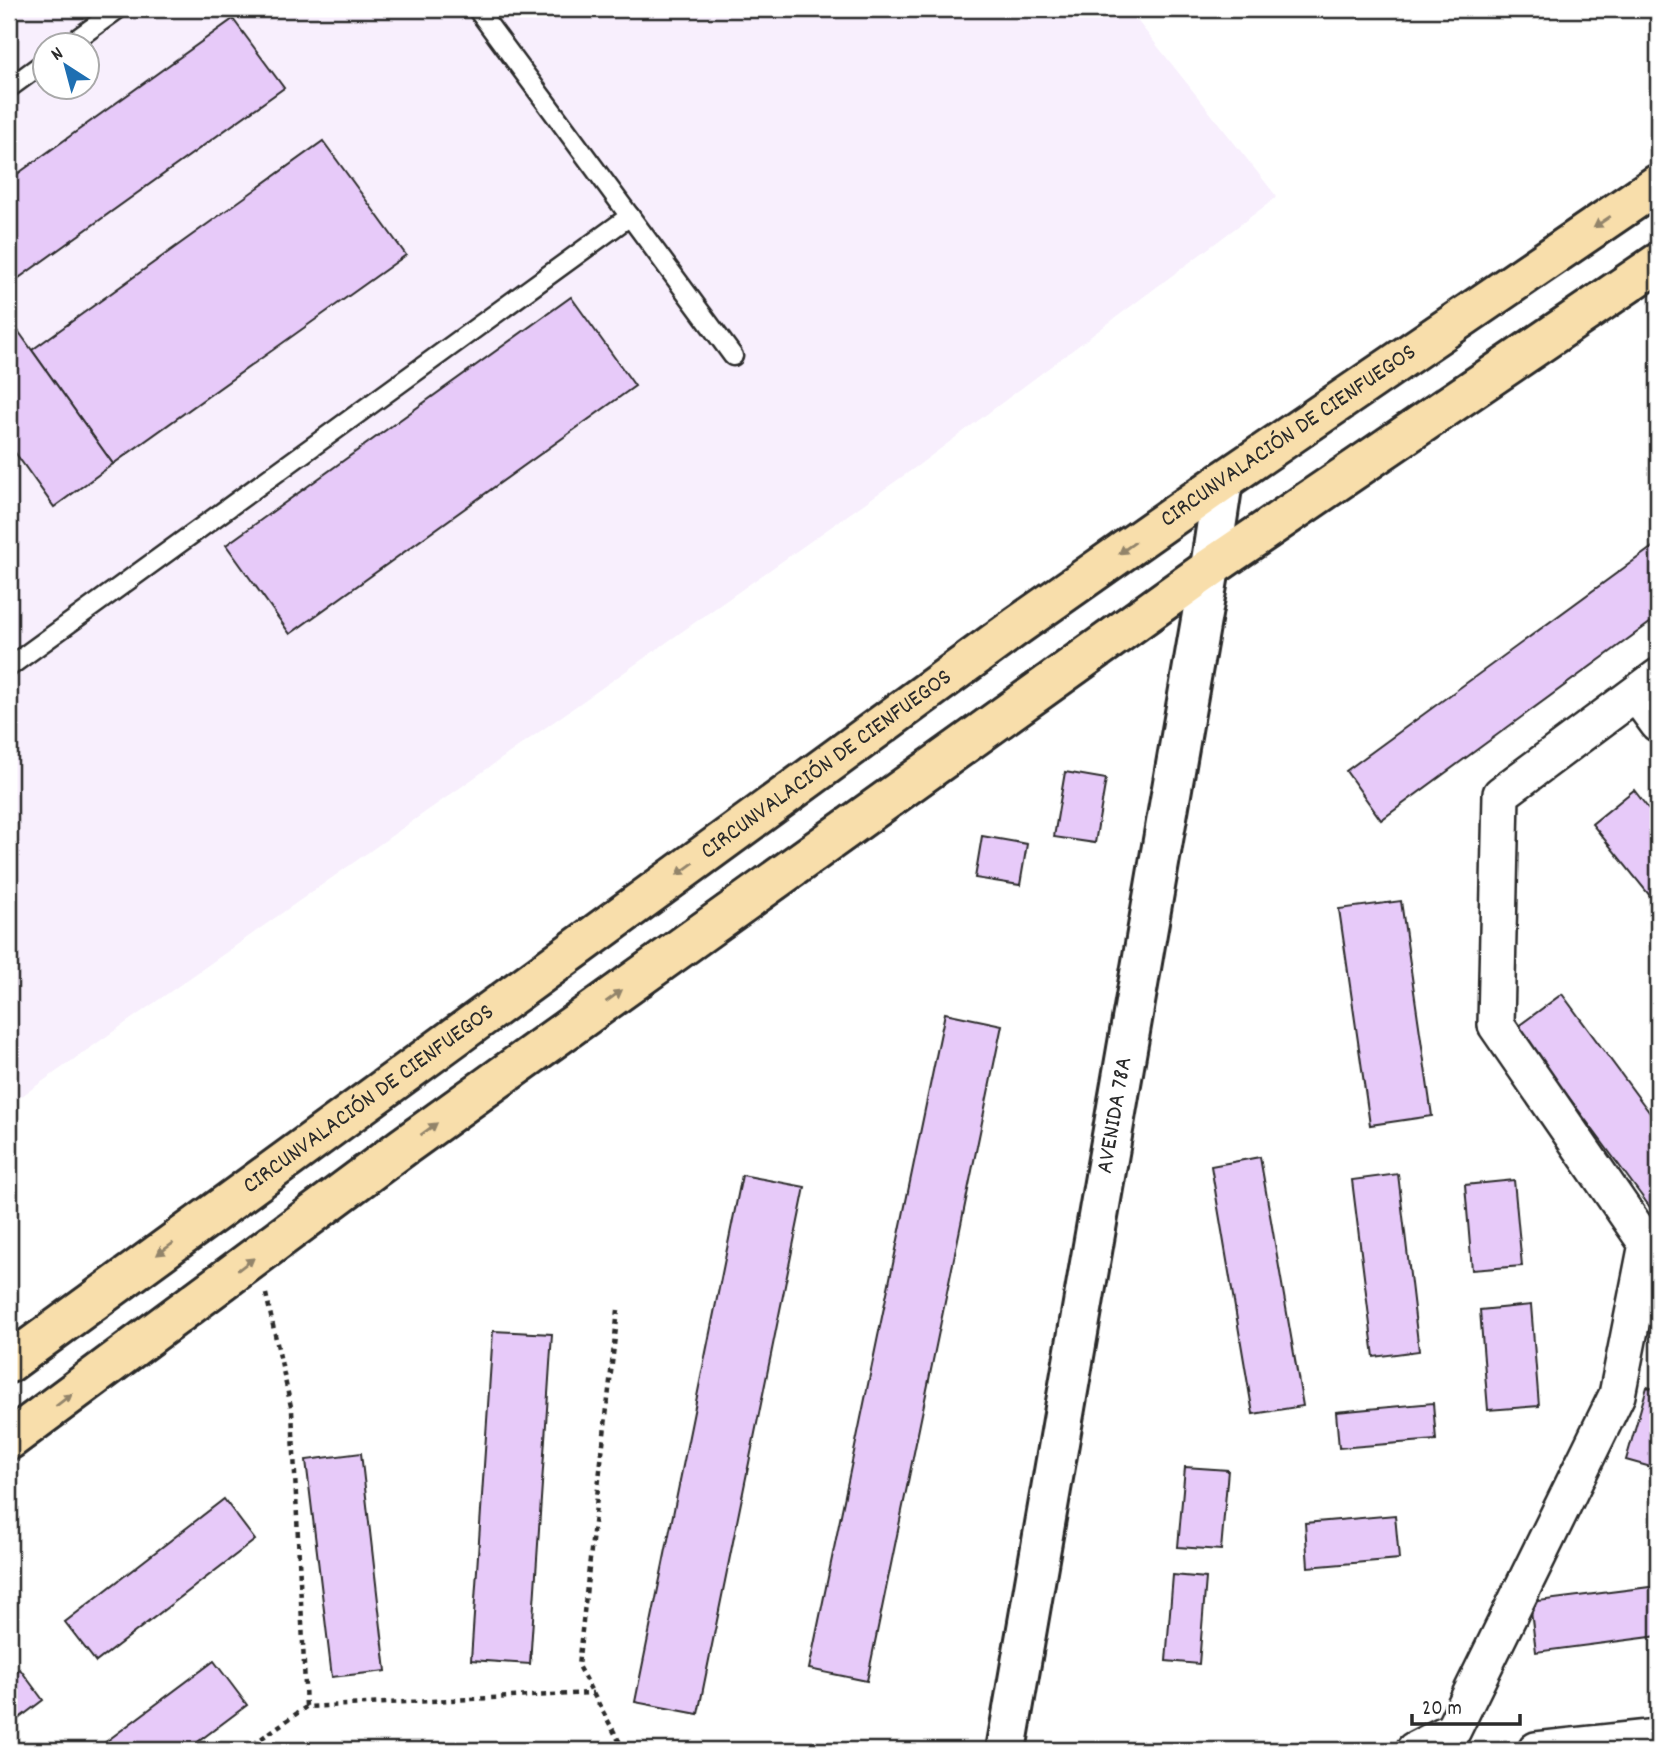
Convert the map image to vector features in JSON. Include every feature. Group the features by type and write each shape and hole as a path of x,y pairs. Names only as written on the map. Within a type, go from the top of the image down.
{"highway":[{"name":"CIRCUNVALACIÓN DE CIENFUEGOS","path":"9,1363 1006,634 1223,481 1658,184"},
{"path":"9,1440 415,1139 1210,568 1658,263"}],"street":[{"name":"AVENIDA 78A","path":"1006,1750 1223,481"},
{"path":"1414,1750 1453,1730 1617,1395 1647,1244 1496,1025 1502,794 1647,686 1658,724"},
{"path":"1536,1750 1658,1737"}],"lane":[{"path":"86,32 118,9"},
{"path":"477,9 733,356"},
{"path":"9,88 32,71"},
{"path":"9,667 630,216"}],"path":[{"path":"257,1256 292,1411 306,1707"},
{"path":"618,1310 578,1666 624,1750"},
{"path":"244,1750 306,1707 593,1693"}],"shaded area":[{"path":"9,9 1128,9 1277,197 916,467 9,1105"}],"building":[{"path":"233,19 284,88 9,285 9,180"},
{"path":"323,141 406,255 113,464 32,350"},
{"path":"571,297 635,386 290,634 226,545"},
{"path":"9,318 113,464 54,507 9,444"},
{"path":"1658,543 1658,617 1381,820 1346,771"},
{"path":"1065,772 1106,779 1095,843 1054,837"},
{"path":"1634,790 1658,821 1658,906 1592,824"},
{"path":"982,836 1027,844 1020,885 975,878"},
{"path":"1401,901 1432,1116 1370,1125 1339,909"},
{"path":"1562,994 1658,1124 1658,1218 1517,1027"},
{"path":"945,1013 1002,1025 867,1681 809,1669"},
{"path":"1260,1157 1303,1406 1253,1414 1211,1166"},
{"path":"1398,1174 1419,1351 1374,1357 1352,1180"},
{"path":"742,1175 805,1187 698,1714 635,1702"},
{"path":"1514,1180 1522,1266 1472,1270 1465,1185"},
{"path":"1531,1305 1539,1406 1488,1410 1480,1310"},
{"path":"493,1331 552,1334 530,1664 471,1660"},
{"path":"1647,1387 1658,1390 1658,1469 1626,1460"},
{"path":"1433,1403 1436,1440 1339,1448 1336,1412"},
{"path":"361,1453 386,1671 332,1677 306,1460"},
{"path":"1185,1467 1228,1470 1221,1550 1178,1547"},
{"path":"224,1499 255,1540 96,1662 65,1622"},
{"path":"1395,1515 1399,1559 1308,1567 1305,1523"},
{"path":"1173,1575 1206,1578 1199,1664 1166,1661"},
{"path":"1658,1586 1658,1636 1536,1652 1530,1602"},
{"path":"214,1661 247,1705 187,1750 95,1750"},
{"path":"20,1669 43,1700 9,1726 9,1678"}]}
